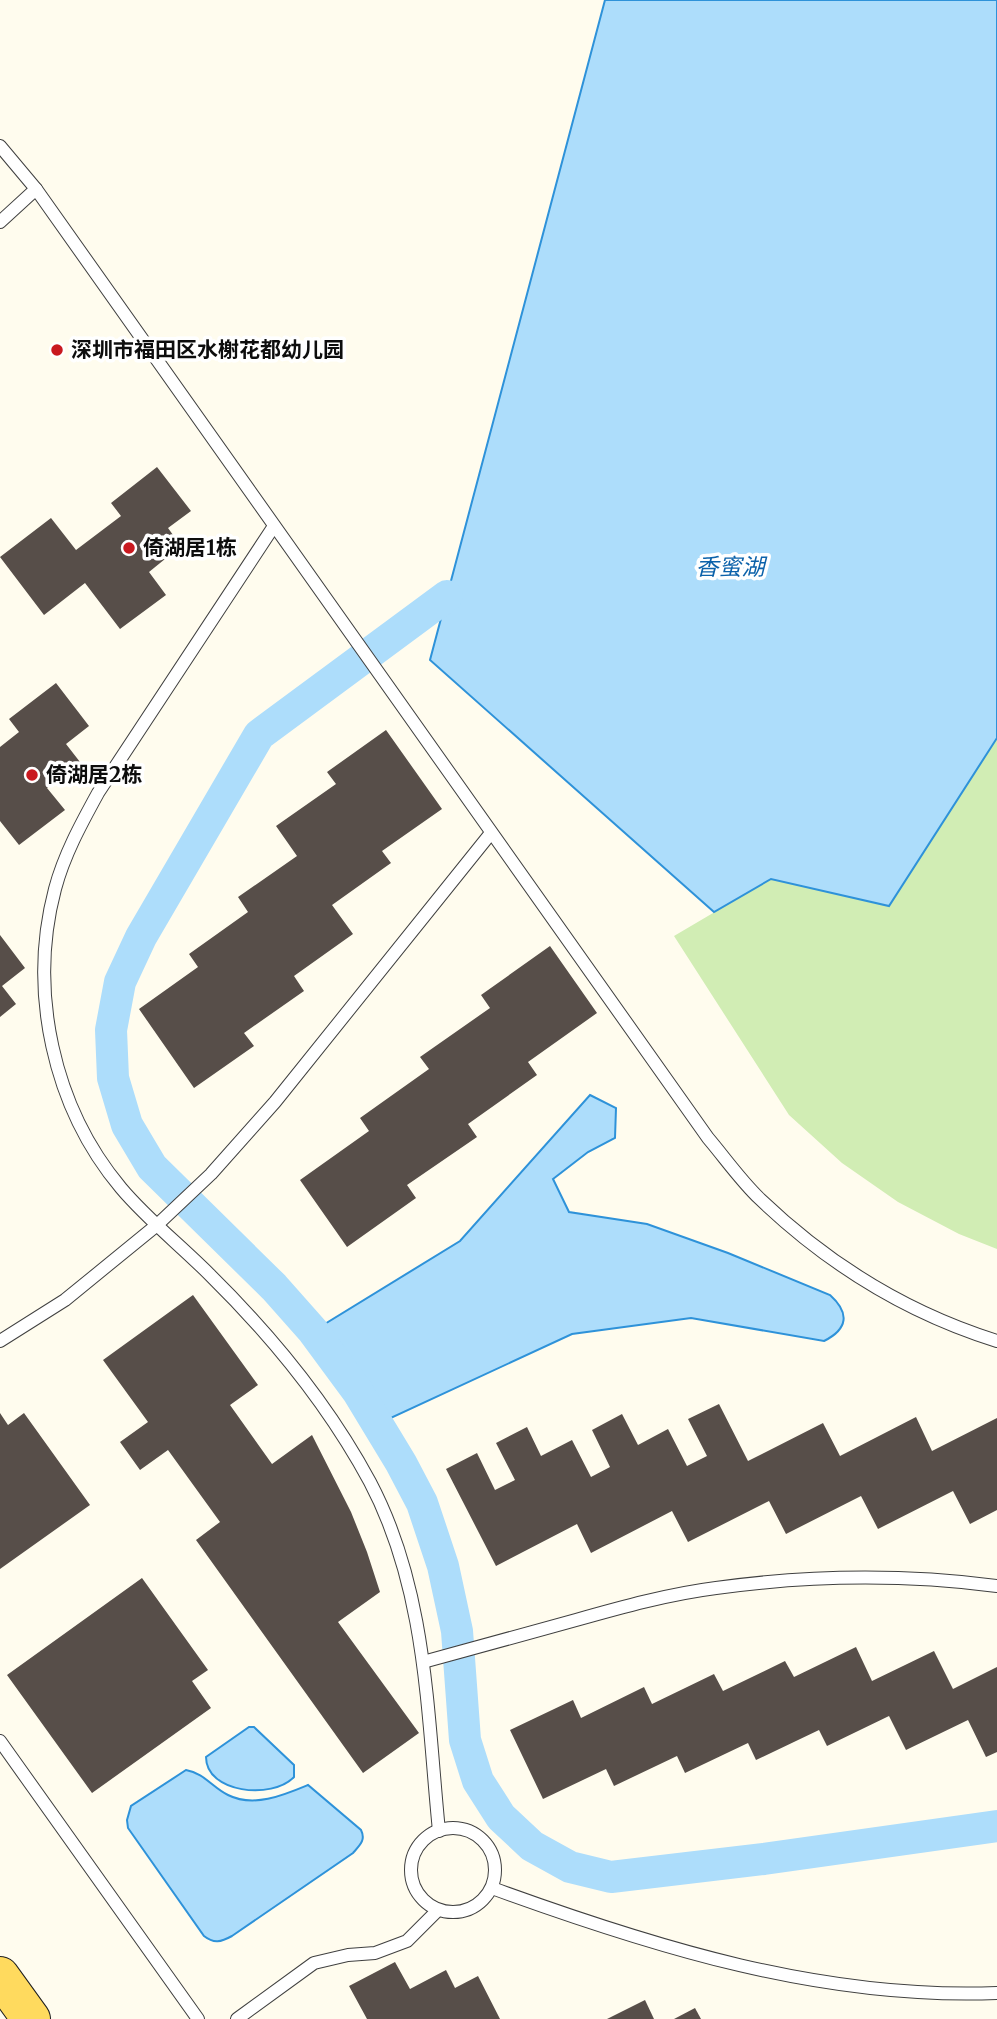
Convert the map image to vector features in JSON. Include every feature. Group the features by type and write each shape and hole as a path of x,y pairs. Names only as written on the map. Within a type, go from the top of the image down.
{"main road":[{"path":"0,1976 31,2019"}],"lane":[{"path":"0,146 36,189 708,1138 759,1198 818,1250 883,1293 954,1328 997,1341"},
{"path":"0,222 36,189"},
{"path":"274,526 98,793 73,840 55,890 46,942 44,994 50,1034 67,1097 98,1155 121,1187 215,1279 277,1346 347,1443 388,1517 407,1576 421,1637 439,1831"},
{"path":"0,1341 65,1300 158,1225 211,1174 275,1102 491,833"},
{"path":"423,1662 636,1604 714,1588 793,1580 873,1577 997,1586"},
{"path":"0,1741 198,2019"},
{"path":"454,1828 468,1831 487,1844 493,1856 495,1874 492,1888 486,1898 473,1908 453,1913 438,1910 418,1894 413,1883 411,1867 418,1846 425,1838 439,1831 454,1828"},
{"path":"492,1888 653,1942 820,1982 936,1994 997,1993"},
{"path":"237,2019 314,1963 348,1955 375,1953 407,1941 438,1910"}],"green space":[{"path":"997,738 997,1249 959,1234 898,1202 842,1163 789,1115 674,936 771,879 889,906"}],"water":[{"name":"香蜜湖","path":"605,0 997,0 997,738 889,906 771,879 714,912 430,660"},
{"path":"590,1095 616,1108 615,1138 588,1152 553,1179 569,1212 647,1224 728,1253 830,1295 841,1308 842,1326 824,1341 691,1318 572,1334 367,1429 302,1338 460,1241"},
{"path":"249,1727 254,1727 294,1765 294,1777 271,1789 256,1790 242,1789 217,1779 209,1769 206,1757"},
{"path":"186,1770 198,1774 238,1799 269,1799 308,1785 361,1830 362,1842 353,1853 232,1936 221,1941 211,1940 204,1936 128,1828 131,1806"}],"building":[{"name":"倚湖居1栋","path":"157,467 191,511 168,528 181,546 149,572 166,595 120,629 85,583 44,615 0,557 51,518 76,550 121,516 111,503"},
{"name":"倚湖居2栋","path":"56,683 89,726 66,744 80,762 47,788 65,810 19,845 0,821 0,747 19,732 9,719"},
{"path":"386,730 442,809 382,851 391,863 332,905 353,934 294,976 304,991 244,1033 254,1046 194,1088 139,1009 198,967 189,954 248,912 238,897 297,856 276,826 336,784 327,772"},
{"path":"0,935 25,968 2,986 16,1004 0,1017"},
{"path":"550,946 597,1013 528,1062 537,1075 468,1124 477,1137 407,1185 416,1198 347,1247 300,1180 369,1131 360,1118 429,1069 420,1057 490,1008 481,995"},
{"path":"193,1295 258,1385 230,1405 272,1464 312,1435 351,1512 367,1552 380,1592 338,1622 419,1733 363,1773 196,1540 220,1522 168,1450 140,1470 120,1442 148,1422 103,1360"},
{"path":"719,1404 748,1461 823,1423 840,1456 916,1417 932,1451 997,1418 997,1510 970,1524 953,1491 878,1529 861,1496 786,1534 769,1501 688,1542 672,1511 591,1553 577,1524 496,1566 446,1469 477,1453 495,1490 515,1480 496,1443 527,1427 541,1456 572,1440 591,1477 610,1467 592,1430 622,1414 638,1445 668,1429 687,1466 707,1456 688,1419"},
{"path":"0,1413 8,1425 24,1413 90,1505 0,1569"},
{"path":"142,1578 208,1670 192,1681 211,1708 92,1793 7,1675"},
{"path":"856,1647 872,1681 934,1651 953,1689 997,1667 997,1752 986,1757 968,1720 906,1750 889,1716 827,1746 819,1730 756,1760 748,1743 685,1773 677,1756 614,1786 606,1769 543,1799 510,1730 573,1700 581,1718 644,1687 652,1704 714,1674 723,1691 785,1661 794,1677"},
{"path":"395,1962 410,1989 446,1970 455,1988 478,1976 500,2019 367,2019 349,1986"},
{"path":"645,2000 654,2019 607,2019"},
{"path":"695,2008 701,2019 674,2019"}],"waterway":[{"path":"447,596 259,735 141,937 120,982 111,1030 113,1078 127,1125 152,1167 274,1287 313,1331 358,1392 401,1463 422,1503 443,1566 457,1631 465,1740 478,1781 501,1817 532,1846 570,1867 611,1877 764,1859 997,1826"}],"place":[{"name":"深圳市福田区水榭花都幼儿园","path":"57,350"},
{"name":"倚湖居1栋","path":"129,548"},
{"name":"倚湖居2栋","path":"32,775"}]}
